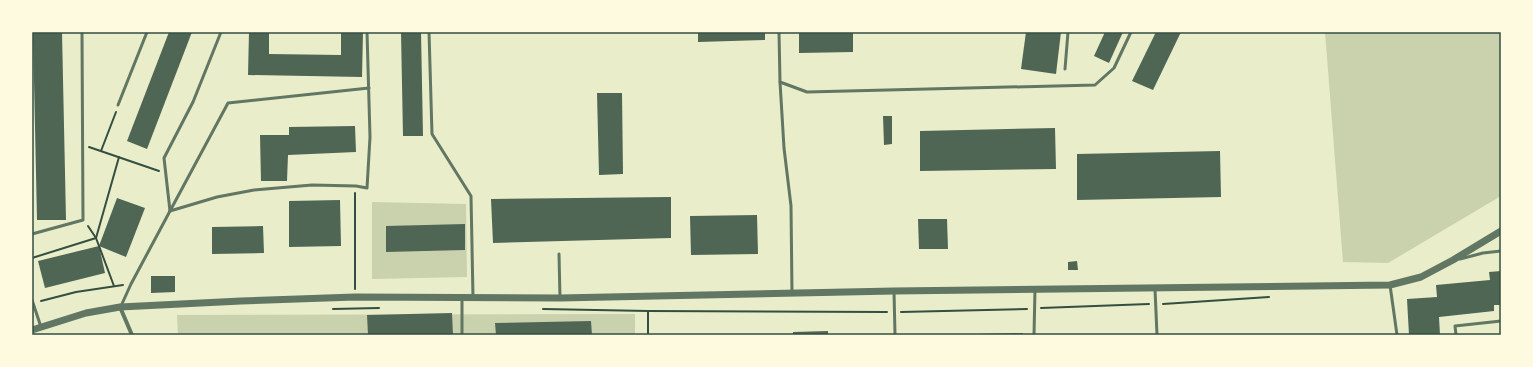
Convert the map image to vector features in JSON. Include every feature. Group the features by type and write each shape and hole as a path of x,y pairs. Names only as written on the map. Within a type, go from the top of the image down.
{"street":[{"path":"32,330 86,313 120,307 355,297 463,296 560,298 894,291 1390,285 1421,277 1453,260 1501,231"},
{"path":"120,307 132,335"}],"lane":[{"path":"32,234 84,220 82,32"},
{"path":"118,105 147,32"},
{"path":"170,211 164,158 193,102 221,32"},
{"path":"170,211 217,197 254,190 312,186 356,186 367,188 370,137 367,32"},
{"path":"429,32 432,134 472,196 473,297"},
{"path":"779,32 784,148 791,206 792,294"},
{"path":"1065,69 1068,32"},
{"path":"780,82 807,92 1095,85 1114,68 1132,32"},
{"path":"120,307 228,103 369,88"},
{"path":"1453,260 1482,253 1501,251"},
{"path":"559,254 560,298"},
{"path":"1390,285 1397,335"},
{"path":"1155,287 1157,304 1157,335"},
{"path":"1034,335 1035,289"},
{"path":"894,291 895,335"},
{"path":"462,335 463,296"},
{"path":"33,302 41,327"},
{"path":"1456,335 1455,326 1501,322"}],"path":[{"path":"101,150 118,105"},
{"path":"83,144 166,174"},
{"path":"96,238 119,157"},
{"path":"355,297 356,186"},
{"path":"84,220 96,238 114,286"},
{"path":"32,258 96,238"},
{"path":"33,302 76,292 131,284"},
{"path":"539,309 894,312 1157,304"},
{"path":"330,309 384,308"},
{"path":"648,311 648,335"}],"green space":[{"path":"1325,32 1501,32 1501,196 1388,263 1343,262"},
{"path":"372,202 466,204 467,277 372,279"},
{"path":"635,314 635,335 178,335 177,315"}],"building":[{"path":"62,32 66,220 37,220 33,33"},
{"path":"169,32 192,32 147,149 127,141"},
{"path":"249,32 269,32 269,54 341,55 341,32 363,32 362,77 248,75"},
{"path":"401,32 421,32 423,136 403,136"},
{"path":"698,32 765,32 765,40 698,42"},
{"path":"799,32 853,32 853,52 799,53"},
{"path":"1026,32 1061,32 1056,74 1021,69"},
{"path":"1105,32 1123,32 1109,63 1094,56"},
{"path":"1156,32 1181,32 1153,90 1132,81"},
{"path":"597,93 622,93 623,174 599,175"},
{"path":"883,116 892,116 892,144 884,145"},
{"path":"355,126 356,152 288,155 287,181 261,181 260,135 289,135 289,127"},
{"path":"1055,128 1056,169 920,171 920,131"},
{"path":"1220,151 1221,197 1077,200 1077,154"},
{"path":"671,197 671,238 493,243 491,199"},
{"path":"117,198 145,208 126,257 99,246"},
{"path":"340,200 341,246 289,247 289,201"},
{"path":"757,215 758,254 691,255 690,216"},
{"path":"918,219 947,219 948,249 919,249"},
{"path":"465,224 465,250 386,252 386,226"},
{"path":"263,226 264,253 212,254 212,227"},
{"path":"99,246 105,273 45,288 38,261"},
{"path":"1077,261 1078,270 1068,270 1068,262"},
{"path":"1501,271 1501,305 1494,305 1494,311 1439,317 1440,335 1409,335 1407,299 1437,297 1436,285 1490,280 1489,272"},
{"path":"151,276 175,276 175,292 151,293"},
{"path":"452,313 453,335 368,335 367,315"},
{"path":"591,321 592,335 496,335 495,323"},
{"path":"828,331 828,335 793,335 793,332"},
{"path":"1023,333 1023,335 976,335 976,334"}]}
